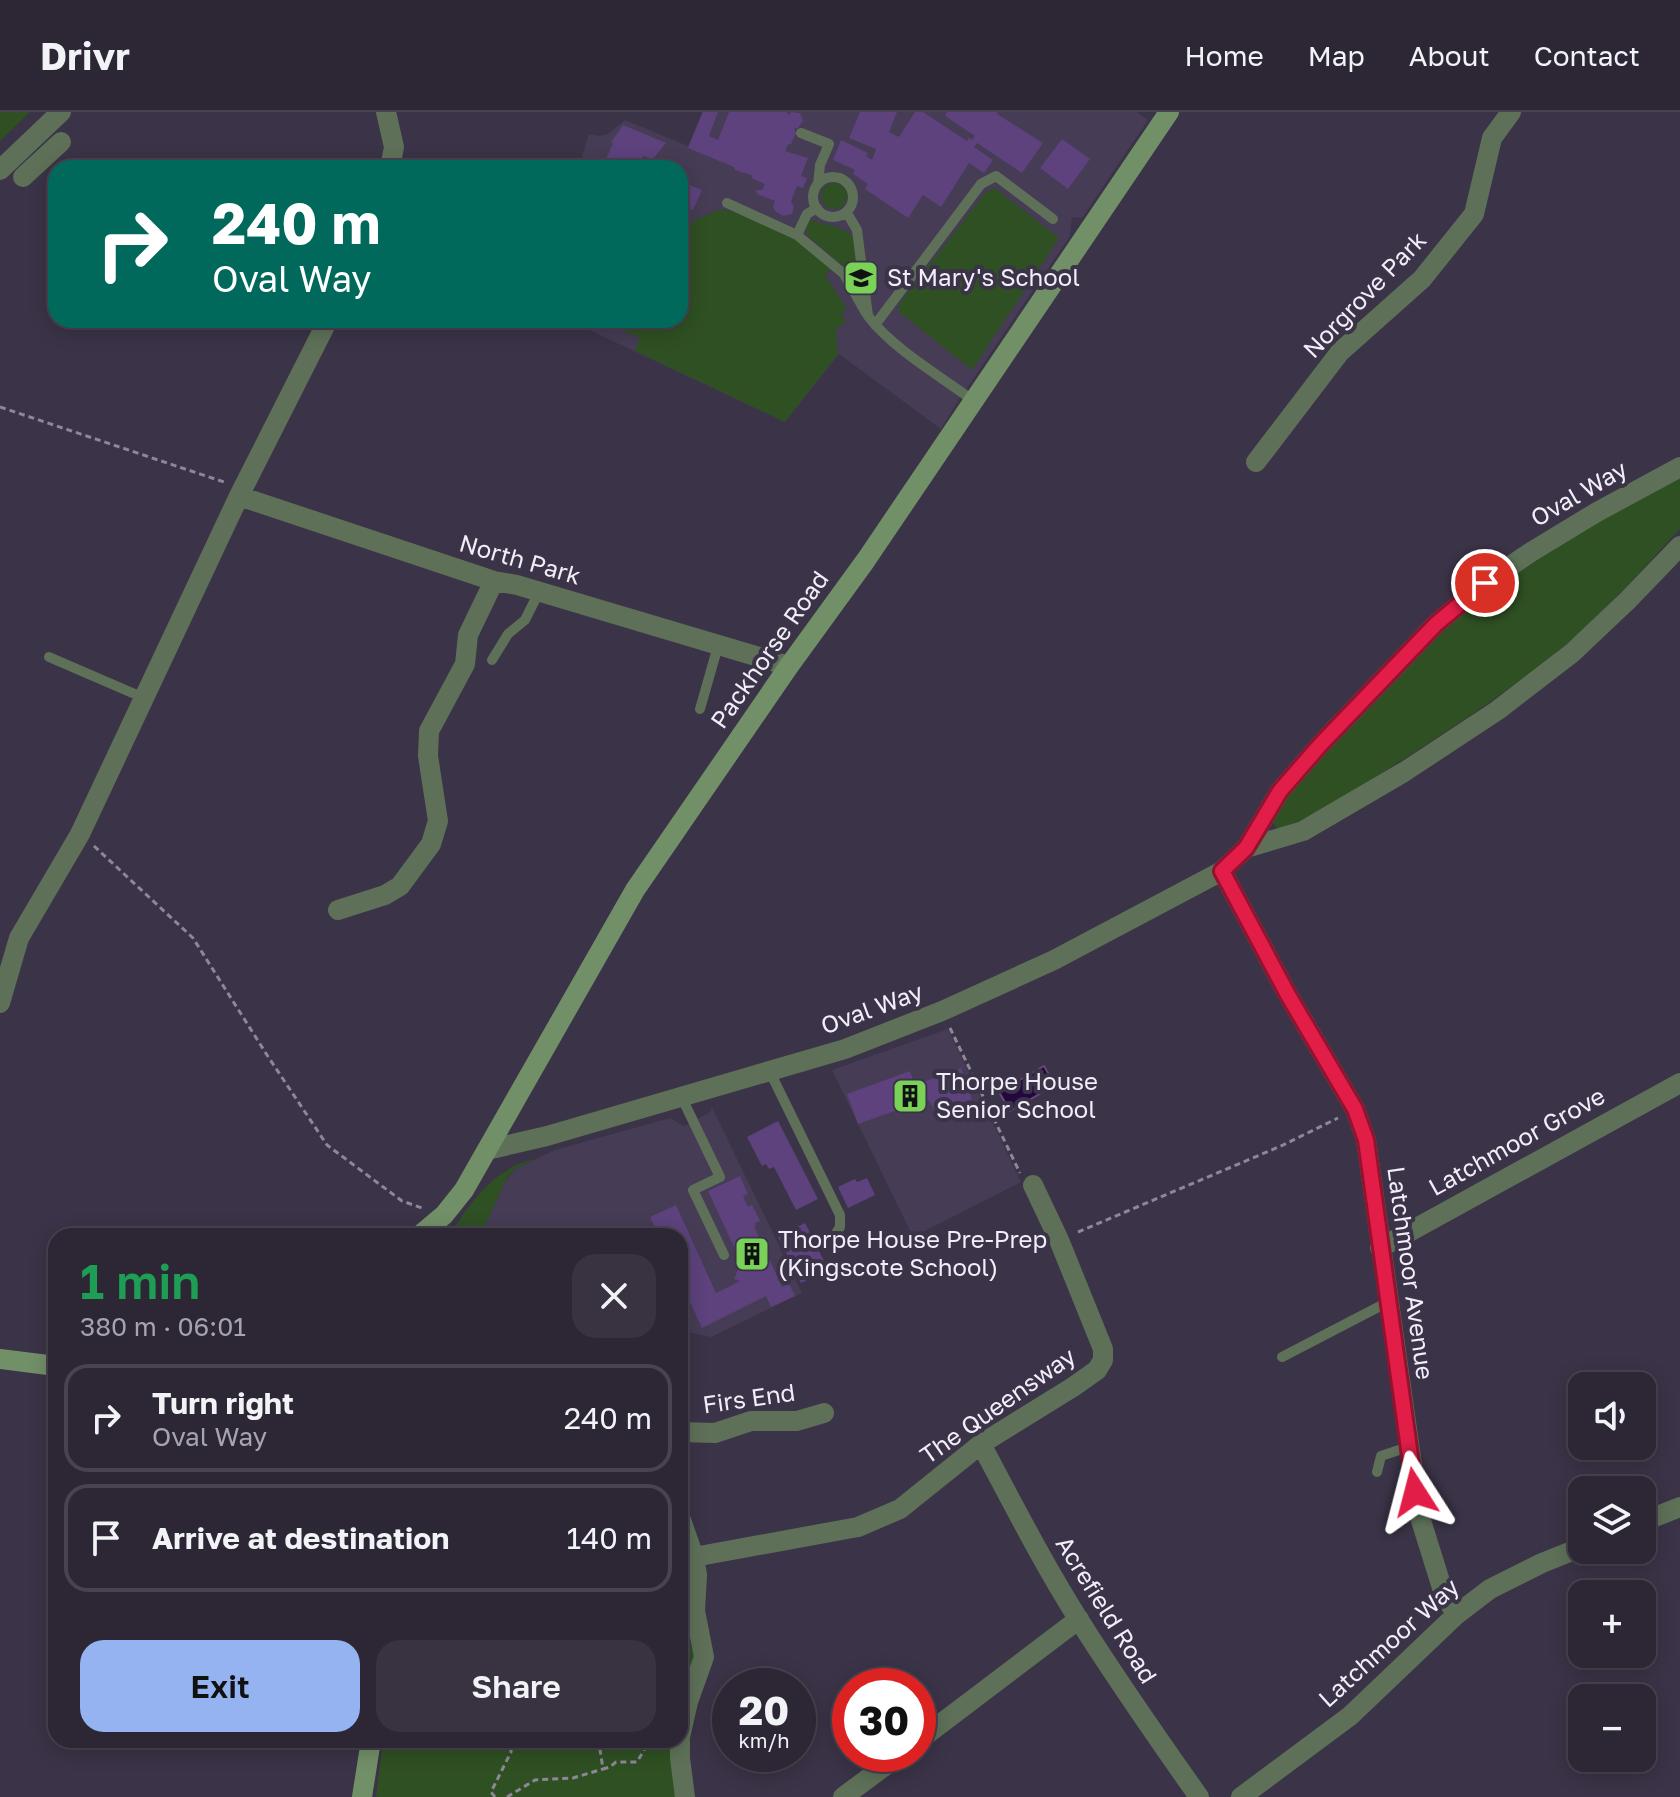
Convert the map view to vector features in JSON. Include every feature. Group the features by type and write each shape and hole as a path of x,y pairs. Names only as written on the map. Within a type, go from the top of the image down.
{"main road":[{"name":"Packhorse Road","path":"432,1228 464,1190 635,890 866,560 1169,112"},
{"path":"0,1359 48,1365"},
{"path":"362,1797 370,1748"}],"street":[{"path":"0,170 61,112"},
{"path":"386,112 394,147 392,160"},
{"name":"Norgrove Park","path":"1256,462 1340,352 1422,279 1474,214 1492,138 1511,112"},
{"path":"23,177 54,148 26,146"},
{"path":"0,1003 19,938 80,834 241,492 324,328"},
{"name":"Oval Way","path":"487,1150 547,1136 845,1049 942,1011 1054,960 1222,871 1246,848 1290,779 1436,624 1485,583 1531,552 1680,467"},
{"name":"North Park","path":"241,492 494,581 789,666"},
{"name":"Oval Way","path":"1246,848 1303,831 1404,772 1498,710 1572,653 1680,546"},
{"path":"338,910 385,895 400,886 431,844 438,821 428,756 429,731 465,664 468,635 494,581"},
{"name":"Latchmoor Avenue","path":"1222,871 1288,995 1355,1109 1366,1140 1419,1514 1443,1591 1456,1615"},
{"name":"Latchmoor Grove","path":"1380,1248 1680,1083"},
{"name":"The Queensway","path":"694,1557 858,1527 900,1509 981,1444 1097,1370 1103,1360 1103,1349 1033,1185"},
{"name":"Firs End","path":"688,1432 715,1433 751,1421 797,1421 824,1413"},
{"name":"Acrefield Road","path":"981,1444 1036,1549 1079,1619 1199,1797"},
{"path":"1656,1516 1680,1507"},
{"path":"688,1540 697,1575 695,1611 704,1657 688,1702"},
{"name":"Latchmoor Way","path":"1241,1797 1350,1716 1456,1615 1490,1589 1568,1553"},
{"path":"936,1727 1079,1619"},
{"path":"680,1748 685,1797"},
{"path":"843,1797 877,1772"}],"lane":[{"path":"801,133 829,144 820,165 813,196 817,208 828,217 835,218 847,213 853,202 852,188 848,183 829,177 818,184"},
{"path":"871,321 981,184 996,176 1053,219"},
{"path":"727,203 797,235 844,274 871,321 895,343 974,401"},
{"path":"797,235 807,214 817,208"},
{"path":"847,213 857,230 871,321"},
{"path":"492,660 508,634 525,620 539,592"},
{"path":"700,709 718,646"},
{"path":"49,657 144,698"},
{"path":"770,1072 840,1215 840,1227 833,1238"},
{"path":"681,1096 720,1177 693,1190 724,1255"},
{"path":"1282,1357 1388,1302"},
{"path":"1377,1472 1381,1456 1408,1447"}],"path":[{"path":"0,407 241,492"},
{"path":"80,834 193,938 327,1145 402,1201 430,1228"},
{"path":"942,1011 1024,1181 1033,1185"},
{"path":"1059,1240 1281,1146 1355,1109"},
{"path":"495,1797 491,1792 511,1748"},
{"path":"600,1748 603,1769"},
{"path":"507,1797 535,1780 573,1778 610,1767 616,1762 637,1762 645,1748"}],"shaded area":[{"name":"St Mary's School","path":"702,112 1137,112 1148,120 1082,218 1072,217 1070,236 941,429 839,354 785,422 585,328 688,328 688,160 581,160 589,134 608,134 625,120 688,146"},
{"path":"948,1029 1021,1182 913,1237 832,1070"},
{"path":"1044,1066 1055,1085 1010,1111 999,1092"},
{"path":"712,1107 802,1293 711,1337 688,1332 688,1228 484,1228 504,1183 515,1169 555,1150 670,1118 684,1126 710,1112"}],"green space":[{"path":"0,112 30,112 0,141"},
{"path":"834,183 843,187 847,196 843,205 834,209 825,205 821,196 825,187"},
{"path":"995,188 1059,238 972,370 899,312 899,304 986,192"},
{"path":"720,209 789,237 831,269 825,275 847,309 841,313 846,322 836,329 838,354 785,422 635,351 640,338 617,328 688,328 688,224"},
{"path":"812,220 839,228 853,237 858,268 852,272 847,270 808,236 806,228"},
{"path":"1680,478 1680,529 1580,632 1503,693 1368,782 1310,816 1279,829 1275,827 1272,815 1337,737 1445,628 1525,565 1582,530"},
{"path":"536,1159 515,1169 507,1178 484,1228 454,1228 485,1188 521,1163"},
{"path":"688,1568 689,1642 701,1668 688,1705"},
{"path":"382,1748 676,1748 676,1797 376,1797"}],"building":[{"path":"703,112 718,112 709,136 718,140 729,112 800,113 803,121 794,129 796,133 785,151 808,158 801,176 807,178 803,188 797,186 791,201 794,207 792,214 784,216 776,212 773,207 775,201 757,194 756,190 762,190 765,184 751,175 688,148"},
{"path":"860,112 897,112 889,132 899,137 915,112 923,112 967,141 975,136 945,116 947,112 998,112 1043,143 1022,173 977,143 974,147 993,160 984,173 969,163 941,207 923,195 908,218 865,189 868,184 853,174 855,170 833,160 841,140 868,153 866,156 872,160 876,149 849,138"},
{"path":"623,125 666,143 653,159 643,156 641,160 606,160 611,142"},
{"path":"1062,139 1090,159 1068,189 1040,168"},
{"path":"688,184 702,190 693,210 688,208"},
{"name":"Thorpe House Senior School","path":"961,1068 972,1099 936,1113 928,1099 858,1124 847,1094 910,1071 915,1085"},
{"path":"778,1121 818,1199 796,1210 774,1167 769,1169 766,1164 762,1166 747,1137"},
{"name":"Thorpe House Pre-Prep (Kingscote School)","path":"740,1176 748,1194 743,1196 760,1221 754,1226 782,1287 789,1284 795,1296 771,1307 766,1296 702,1328 688,1297 688,1231 716,1293 740,1281 734,1279 741,1262 708,1191"},
{"path":"867,1178 875,1195 848,1208 838,1187 855,1179 857,1182"},
{"name":"Thorpe House Pre-Prep (Kingscote School)","path":"676,1205 686,1228 655,1228 650,1217"},
{"path":"805,1223 828,1269 801,1283 778,1237"}],"place":[{"name":"St Mary's School","path":"861,278"},
{"name":"Thorpe House Senior School","path":"910,1096"},
{"name":"Thorpe House Pre-Prep (Kingscote School)","path":"752,1254"}],"route":[{"path":"1415,1492 1366,1140 1355,1109 1288,995 1222,871 1246,848 1280,791 1320,745 1436,624 1485,583"}]}
